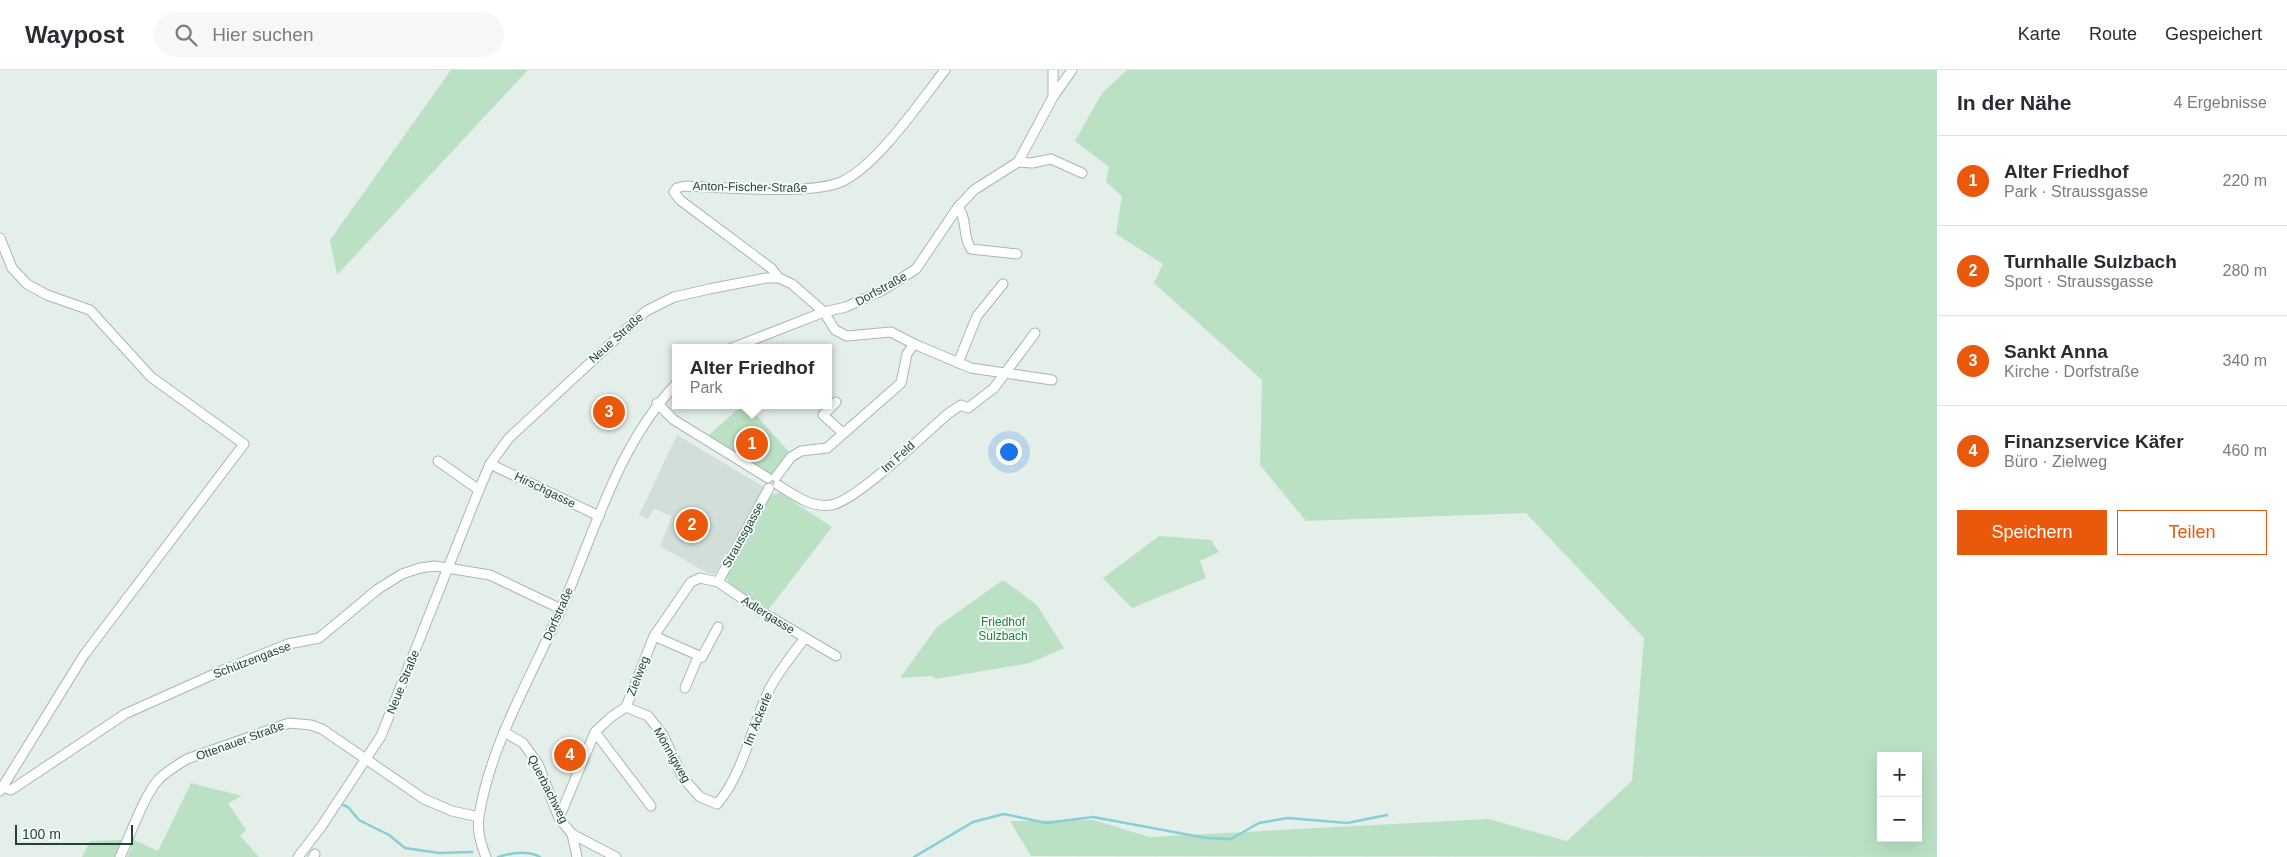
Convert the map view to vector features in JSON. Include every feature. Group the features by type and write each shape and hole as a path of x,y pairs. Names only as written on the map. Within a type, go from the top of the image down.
{"street":[{"name":"Anton-Fischer-Straße","path":"780,278 771,268 680,200 674,192 676,188 684,186 812,189 842,182 870,163 945,70"},
{"path":"1053,70 1053,97"},
{"name":"Dorfstraße","path":"742,344 824,312 846,307 876,294 916,269 958,207 974,190 1018,162 1053,97 1072,70"},
{"name":"Dorfstraße","path":"1018,162 1032,163 1051,159 1082,173"},
{"path":"958,207 963,213 966,242 971,249 1017,254"},
{"path":"0,238 12,268 27,284 47,295 90,310 151,377 244,444 84,655 1,789"},
{"name":"Neue Straße","path":"298,857 321,827 381,736 490,464 509,438 646,311 674,297 766,278 780,278"},
{"path":"780,278 792,284 824,312 835,330 848,336 891,332 914,344 971,368 1052,380"},
{"path":"958,363 977,316 1003,284"},
{"path":"1006,373 1034,333"},
{"name":"Straussgasse","path":"718,582 773,482 792,457 802,451 827,448 901,383 907,354 914,344"},
{"name":"Im Feld","path":"773,482 802,500 815,504 831,505 843,501 855,495 949,413 961,405 968,408 994,388 1006,373"},
{"name":"Dorfstraße","path":"486,857 480,840 478,817 504,732 561,609 624,456 657,404 672,388"},
{"path":"832,406 836,402"},
{"path":"657,404 674,420 773,482"},
{"path":"829,409 823,415 843,433"},
{"path":"438,461 479,490"},
{"name":"Hirschgasse","path":"490,464 599,516"},
{"name":"Schützengasse","path":"1,789 11,790 125,714 221,671 288,644 319,638 378,589 402,574 435,566 490,575 561,609"},
{"name":"Adlergasse","path":"700,578 718,582 836,656"},
{"name":"Zielweg","path":"559,818 596,732 611,717 626,707 654,636 691,582 700,578"},
{"path":"685,688 696,659 702,657 718,627"},
{"path":"654,636 702,657"},
{"name":"Im Äckerle","path":"717,804 725,796 768,691 805,638"},
{"name":"Mönnigweg","path":"626,707 648,716 663,735 683,778 700,796 717,804"},
{"name":"Ottenauer Straße","path":"120,857 150,792 158,780 187,759 289,723 300,723 322,729 438,806 478,817"},
{"name":"Querbachweg","path":"504,732 523,743 538,764 559,818 572,834 577,857"},
{"path":"596,732 651,806"},
{"path":"572,834 616,857"}],"shaded area":[{"path":"677,435 762,486 765,491 715,574 707,573 660,546 672,516 654,509 648,519 639,515"}],"green space":[{"path":"451,70 528,70 337,275 330,240"},
{"path":"1127,70 1937,70 1937,857 1031,856 1010,821 1093,820 1150,837 1488,819 1567,841 1632,781 1644,638 1526,513 1306,521 1260,465 1262,380 1154,283 1163,264 1116,234 1122,196 1106,182 1109,167 1075,141 1102,93"},
{"path":"738,409 751,409 790,453 774,473 768,474 709,435"},
{"path":"780,493 832,527 769,609 730,585 725,575 772,494"},
{"path":"1159,536 1211,540 1219,552 1200,561 1206,578 1132,608 1103,578"},
{"name":"Friedhof Sulzbach","path":"1003,580 1037,605 1064,648 1030,663 936,679 932,676 900,678 937,627"},
{"path":"191,783 242,796 228,803 246,830 240,836 259,857 127,857 132,847 128,846 132,839 158,851"},
{"path":"123,840 115,857 82,857 90,841"}],"waterway":[{"path":"343,805 348,807 359,820 389,835 405,848 439,853 472,852"},
{"path":"914,857 973,822 1004,814 1046,823 1093,817 1206,838 1231,839 1259,823 1288,818 1347,823 1387,815"},
{"path":"498,857 514,853 530,853 540,857"}],"place":[{"name":"Sankt Anna","path":"609,412"},
{"name":"Alter Friedhof","path":"752,444"},
{"name":"Turnhalle Sulzbach","path":"692,525"},
{"name":"Finanzservice Käfer","path":"570,755"}]}
